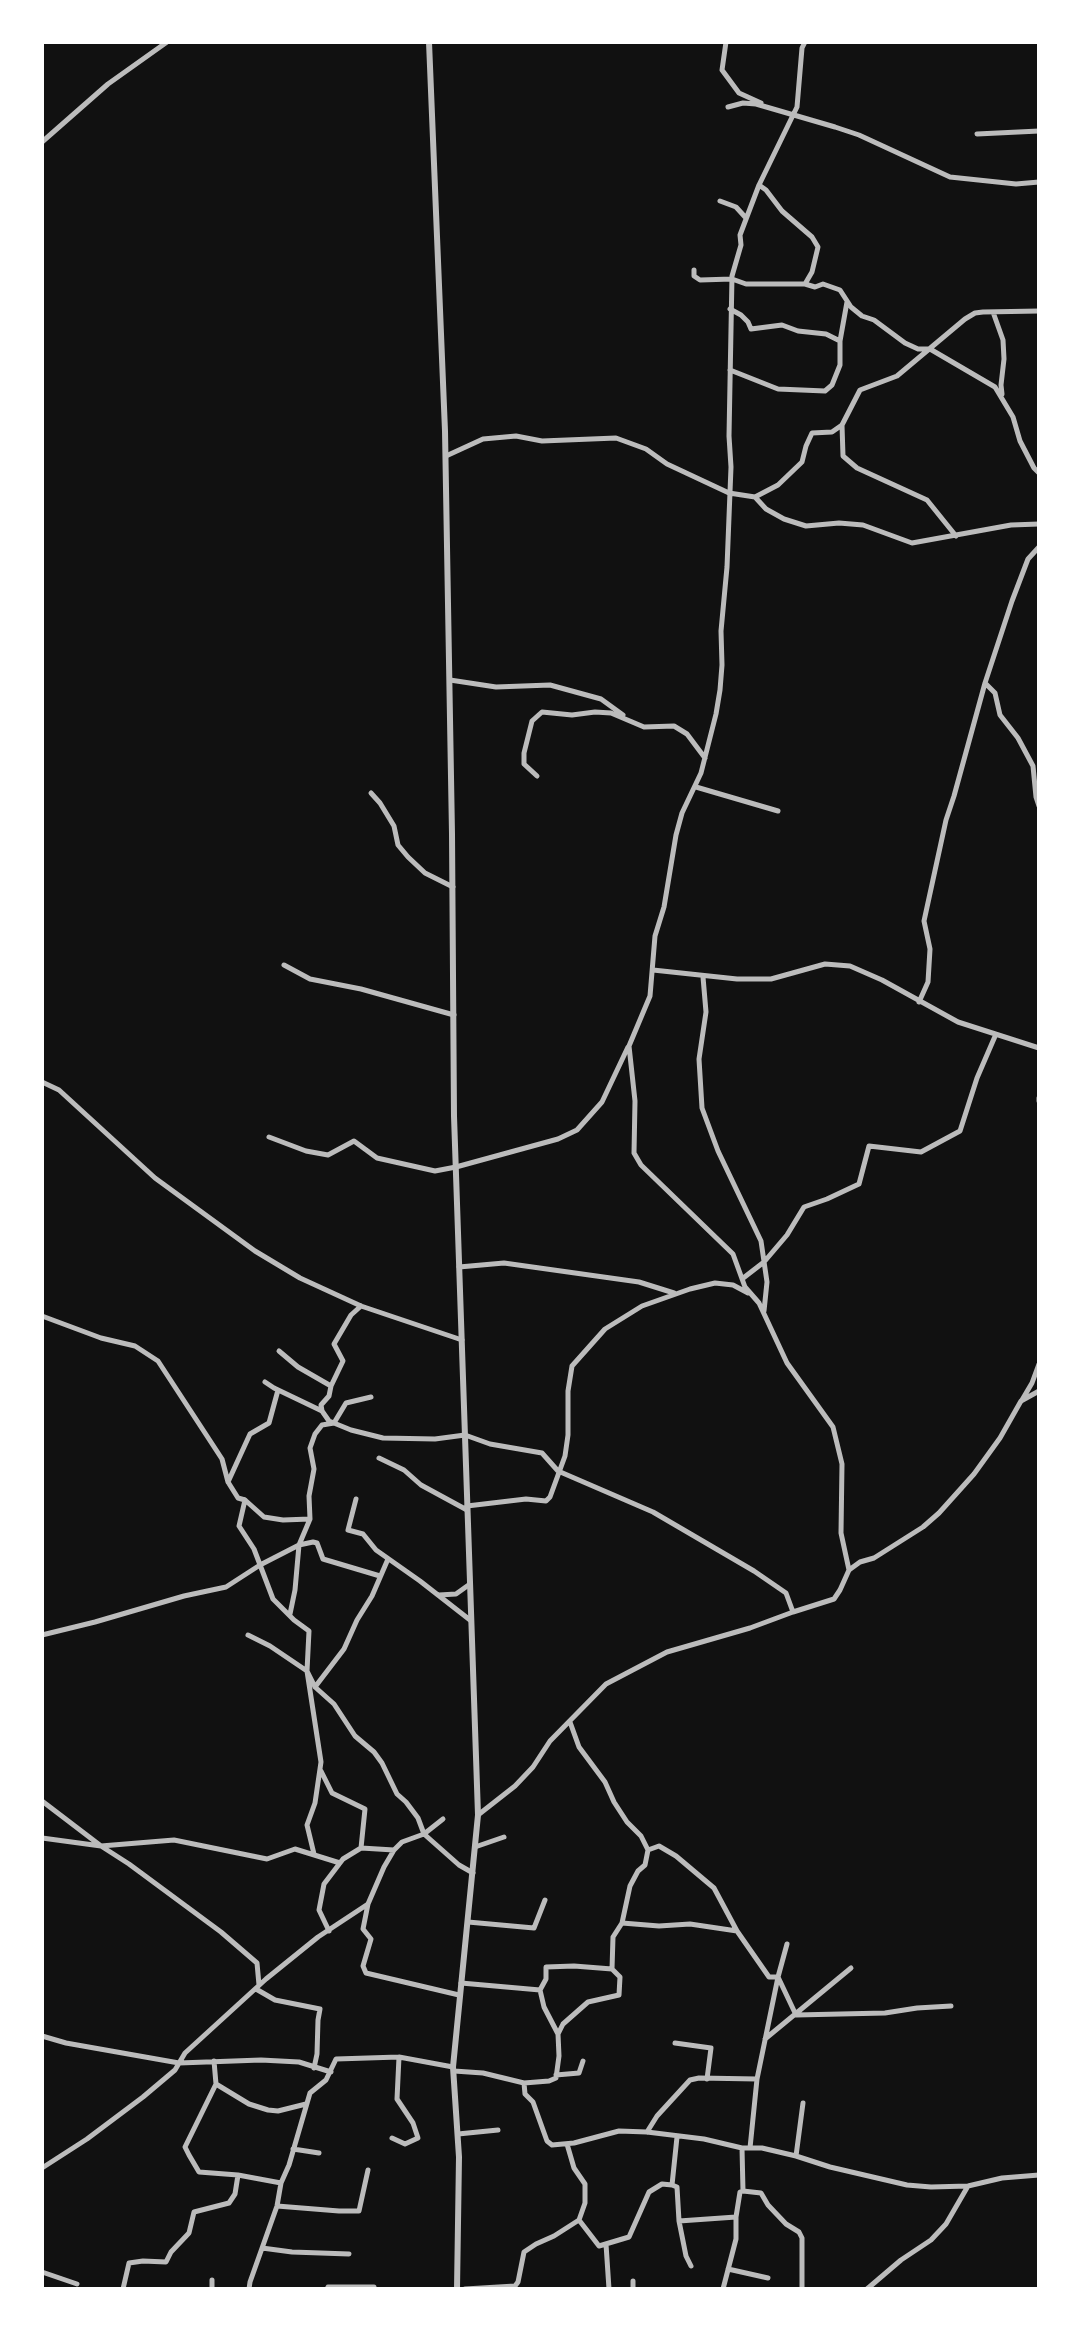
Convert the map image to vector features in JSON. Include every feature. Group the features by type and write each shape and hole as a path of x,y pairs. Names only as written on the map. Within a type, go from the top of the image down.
{"street":[{"path":"42,142 108,84 166,42"},
{"path":"429,42 446,456 456,1167 478,1815 453,2069 458,2134 457,2289"},
{"path":"726,42 722,70 739,93 794,115"},
{"path":"269,1137 328,1155 354,1141 377,1158 435,1171 558,1139 577,1130 602,1102 650,996 655,936 664,907 676,835 682,813 696,787 705,758 720,690 721,631 727,567 731,467 729,436 732,279 741,245 740,235 746,218 759,185 797,107 802,48 805,42"},
{"path":"728,107 743,103 756,104 859,135 950,177 1016,184 1039,182"},
{"path":"977,134 1039,131"},
{"path":"759,185 766,190 782,211 812,237 818,247 812,272 805,284"},
{"path":"720,201 736,207 746,218"},
{"path":"694,270 694,276 700,280 732,279 746,284 805,284 815,288 823,284 840,290 851,307 862,316 874,320 905,343 918,349 930,349 995,387 1002,395 1013,417 1020,441 1039,473"},
{"path":"730,370 778,389 825,391 832,385 840,365 840,340 847,301"},
{"path":"730,309 741,315 751,329 782,325 798,331 826,334 840,340"},
{"path":"446,456 483,439 516,436 542,441 616,438 646,449 667,464 729,493 755,497 778,485 802,462 812,433 832,432 842,425 860,390 897,376 975,313 1039,311"},
{"path":"993,312 1003,340 1004,359 1000,385 1002,395"},
{"path":"842,425 843,456 857,468 927,500 956,536"},
{"path":"755,497 766,509 784,519 806,526 839,523 863,525 912,543 1011,525 1039,524"},
{"path":"919,1002 928,982 930,949 924,921 945,819 985,683 1028,559 1039,546"},
{"path":"450,680 496,687 550,685 602,699 626,718"},
{"path":"985,683 995,693 1000,716 1018,738 1033,766 1039,806"},
{"path":"537,776 524,764 524,753 532,721 542,712 572,715 595,712 611,713 644,727 674,726 687,734 705,758"},
{"path":"696,787 778,811"},
{"path":"371,793 394,826 398,845 408,857 425,873 453,887"},
{"path":"653,970 703,977 771,979 825,964 850,966 882,980 958,1022 1039,1048"},
{"path":"284,965 310,979 361,989 454,1015"},
{"path":"703,977 706,1011 699,1059 702,1108 718,1151 761,1241 767,1282 764,1313"},
{"path":"742,1279 764,1262 787,1235 804,1207 826,1200 859,1184 869,1146 921,1152 960,1131 977,1078 996,1034"},
{"path":"629,1046 635,1101 634,1153 641,1166 733,1254 742,1279 764,1313 786,1363 833,1427 842,1464 840,1533 849,1570"},
{"path":"42,1082 58,1090 155,1178 255,1251 300,1278 361,1306 462,1341"},
{"path":"459,1267 504,1263 639,1282 675,1293"},
{"path":"379,1458 404,1470 421,1485 467,1508 526,1499 546,1502 560,1472 568,1435 568,1391 572,1366 605,1329 642,1306 675,1293 715,1283 733,1285 752,1295"},
{"path":"322,1411 321,1405 329,1396 331,1386 343,1361 334,1344 351,1315 361,1306"},
{"path":"42,1316 101,1338 135,1346 158,1361 222,1459 228,1482 238,1498 244,1500 264,1517 283,1520 310,1519"},
{"path":"279,1351 298,1367 331,1386"},
{"path":"478,1815 515,1786 533,1767 550,1741 606,1684 667,1652 750,1628 834,1599 849,1570 860,1562 874,1558 923,1527 939,1513 981,1466 1032,1383 1039,1364"},
{"path":"265,1382 322,1411 329,1420 351,1430 383,1438 435,1439 465,1435 490,1444 542,1454 560,1472 674,1523 780,1588 786,1593 794,1612"},
{"path":"228,1482 250,1434 269,1423 278,1390"},
{"path":"1021,1401 1039,1391"},
{"path":"334,1423 345,1402 371,1397"},
{"path":"290,1614 295,1590 299,1545 310,1519 309,1496 314,1469 310,1448 315,1434 322,1425 334,1423"},
{"path":"356,1499 348,1530 363,1534 376,1550 470,1620"},
{"path":"244,1500 238,1526 254,1549 273,1599 309,1631 307,1671 321,1761 315,1803 307,1825 314,1854"},
{"path":"42,1635 225,1587 260,1565 299,1545 313,1542 317,1544 323,1559 380,1576"},
{"path":"315,1687 344,1649 357,1620 372,1596 388,1559"},
{"path":"437,1594 456,1594 470,1584"},
{"path":"248,1635 278,1651 307,1671 315,1687 334,1704 356,1736 378,1757 397,1794 418,1818 424,1834 459,1865 473,1873"},
{"path":"570,1722 579,1747 604,1782 627,1822 641,1836 648,1850 645,1865 638,1871 630,1887 622,1923 613,1937 612,1970"},
{"path":"320,1770 332,1793 365,1809 361,1848"},
{"path":"42,1801 220,1932 257,1963 257,1987"},
{"path":"443,1819 424,1834 402,1842 394,1850 384,1867 368,1904 363,1929 371,1939 363,1966 366,1973 459,1995"},
{"path":"42,1838 102,1846 174,1840 267,1859 295,1849 340,1863"},
{"path":"475,1847 504,1838"},
{"path":"648,1850 659,1846 664,1848 703,1877 714,1888 738,1931 769,1977 778,1977"},
{"path":"329,1931 319,1910 324,1884 340,1863 361,1848 394,1850"},
{"path":"468,1922 534,1928 545,1900"},
{"path":"42,2168 87,2139 143,2097 175,2070 185,2053 257,1987 318,1937 368,1904"},
{"path":"622,1923 658,1926 690,1924 738,1931"},
{"path":"750,2148 757,2079 787,1944"},
{"path":"249,2289 277,2206 281,2182 310,2093 326,2080 336,2059 399,2057 524,2083 549,2081 556,2078 559,2056 558,2034 544,2007 540,1990 546,1979 546,1967 574,1966 612,1970 620,1977 619,1995 588,2002 569,2016 558,2034"},
{"path":"765,2040 851,1968"},
{"path":"778,1977 796,2015"},
{"path":"461,1983 540,1990"},
{"path":"257,1987 275,2000 320,2009 314,2068"},
{"path":"796,2015 885,2013 917,2007 951,2006"},
{"path":"42,2036 66,2043 179,2063 299,2062 331,2072"},
{"path":"675,2043 711,2048 707,2079"},
{"path":"392,2138 405,2144 418,2138 413,2123 397,2099 399,2057"},
{"path":"214,2061 216,2084 186,2147 199,2172 281,2182"},
{"path":"556,2075 579,2073 583,2061"},
{"path":"646,2132 657,2116 690,2080 757,2079"},
{"path":"524,2083 525,2094 533,2102 547,2141 552,2145 567,2144 619,2132 646,2132 704,2139 742,2148 762,2148 906,2185 968,2186 1002,2178 1039,2175"},
{"path":"216,2084 249,2104 268,2110 278,2111 306,2104"},
{"path":"796,2156 803,2103"},
{"path":"458,2134 498,2130"},
{"path":"672,2185 677,2137"},
{"path":"465,2289 515,2286 518,2282 524,2252 579,2220 585,2203 585,2184 574,2168 567,2144"},
{"path":"723,2289 736,2239 736,2217 743,2191 742,2148"},
{"path":"293,2149 319,2153"},
{"path":"277,2206 359,2211 368,2170"},
{"path":"123,2289 129,2264 143,2261 166,2262 171,2252 189,2233 194,2212 230,2203 235,2194 238,2175"},
{"path":"579,2220 599,2246 629,2237 649,2192 663,2184 672,2185 676,2187 679,2221 686,2256 692,2266"},
{"path":"867,2289 900,2260 931,2240 946,2224 968,2186"},
{"path":"743,2191 761,2193 768,2205 786,2224 799,2232 802,2238 802,2289"},
{"path":"679,2221 736,2217"},
{"path":"606,2244 609,2289"},
{"path":"262,2248 292,2252 349,2254"},
{"path":"728,2270 768,2278"},
{"path":"42,2272 77,2284"},
{"path":"212,2280 212,2289"},
{"path":"633,2281 633,2289"},
{"path":"327,2289 328,2287 374,2287 374,2289"}]}
